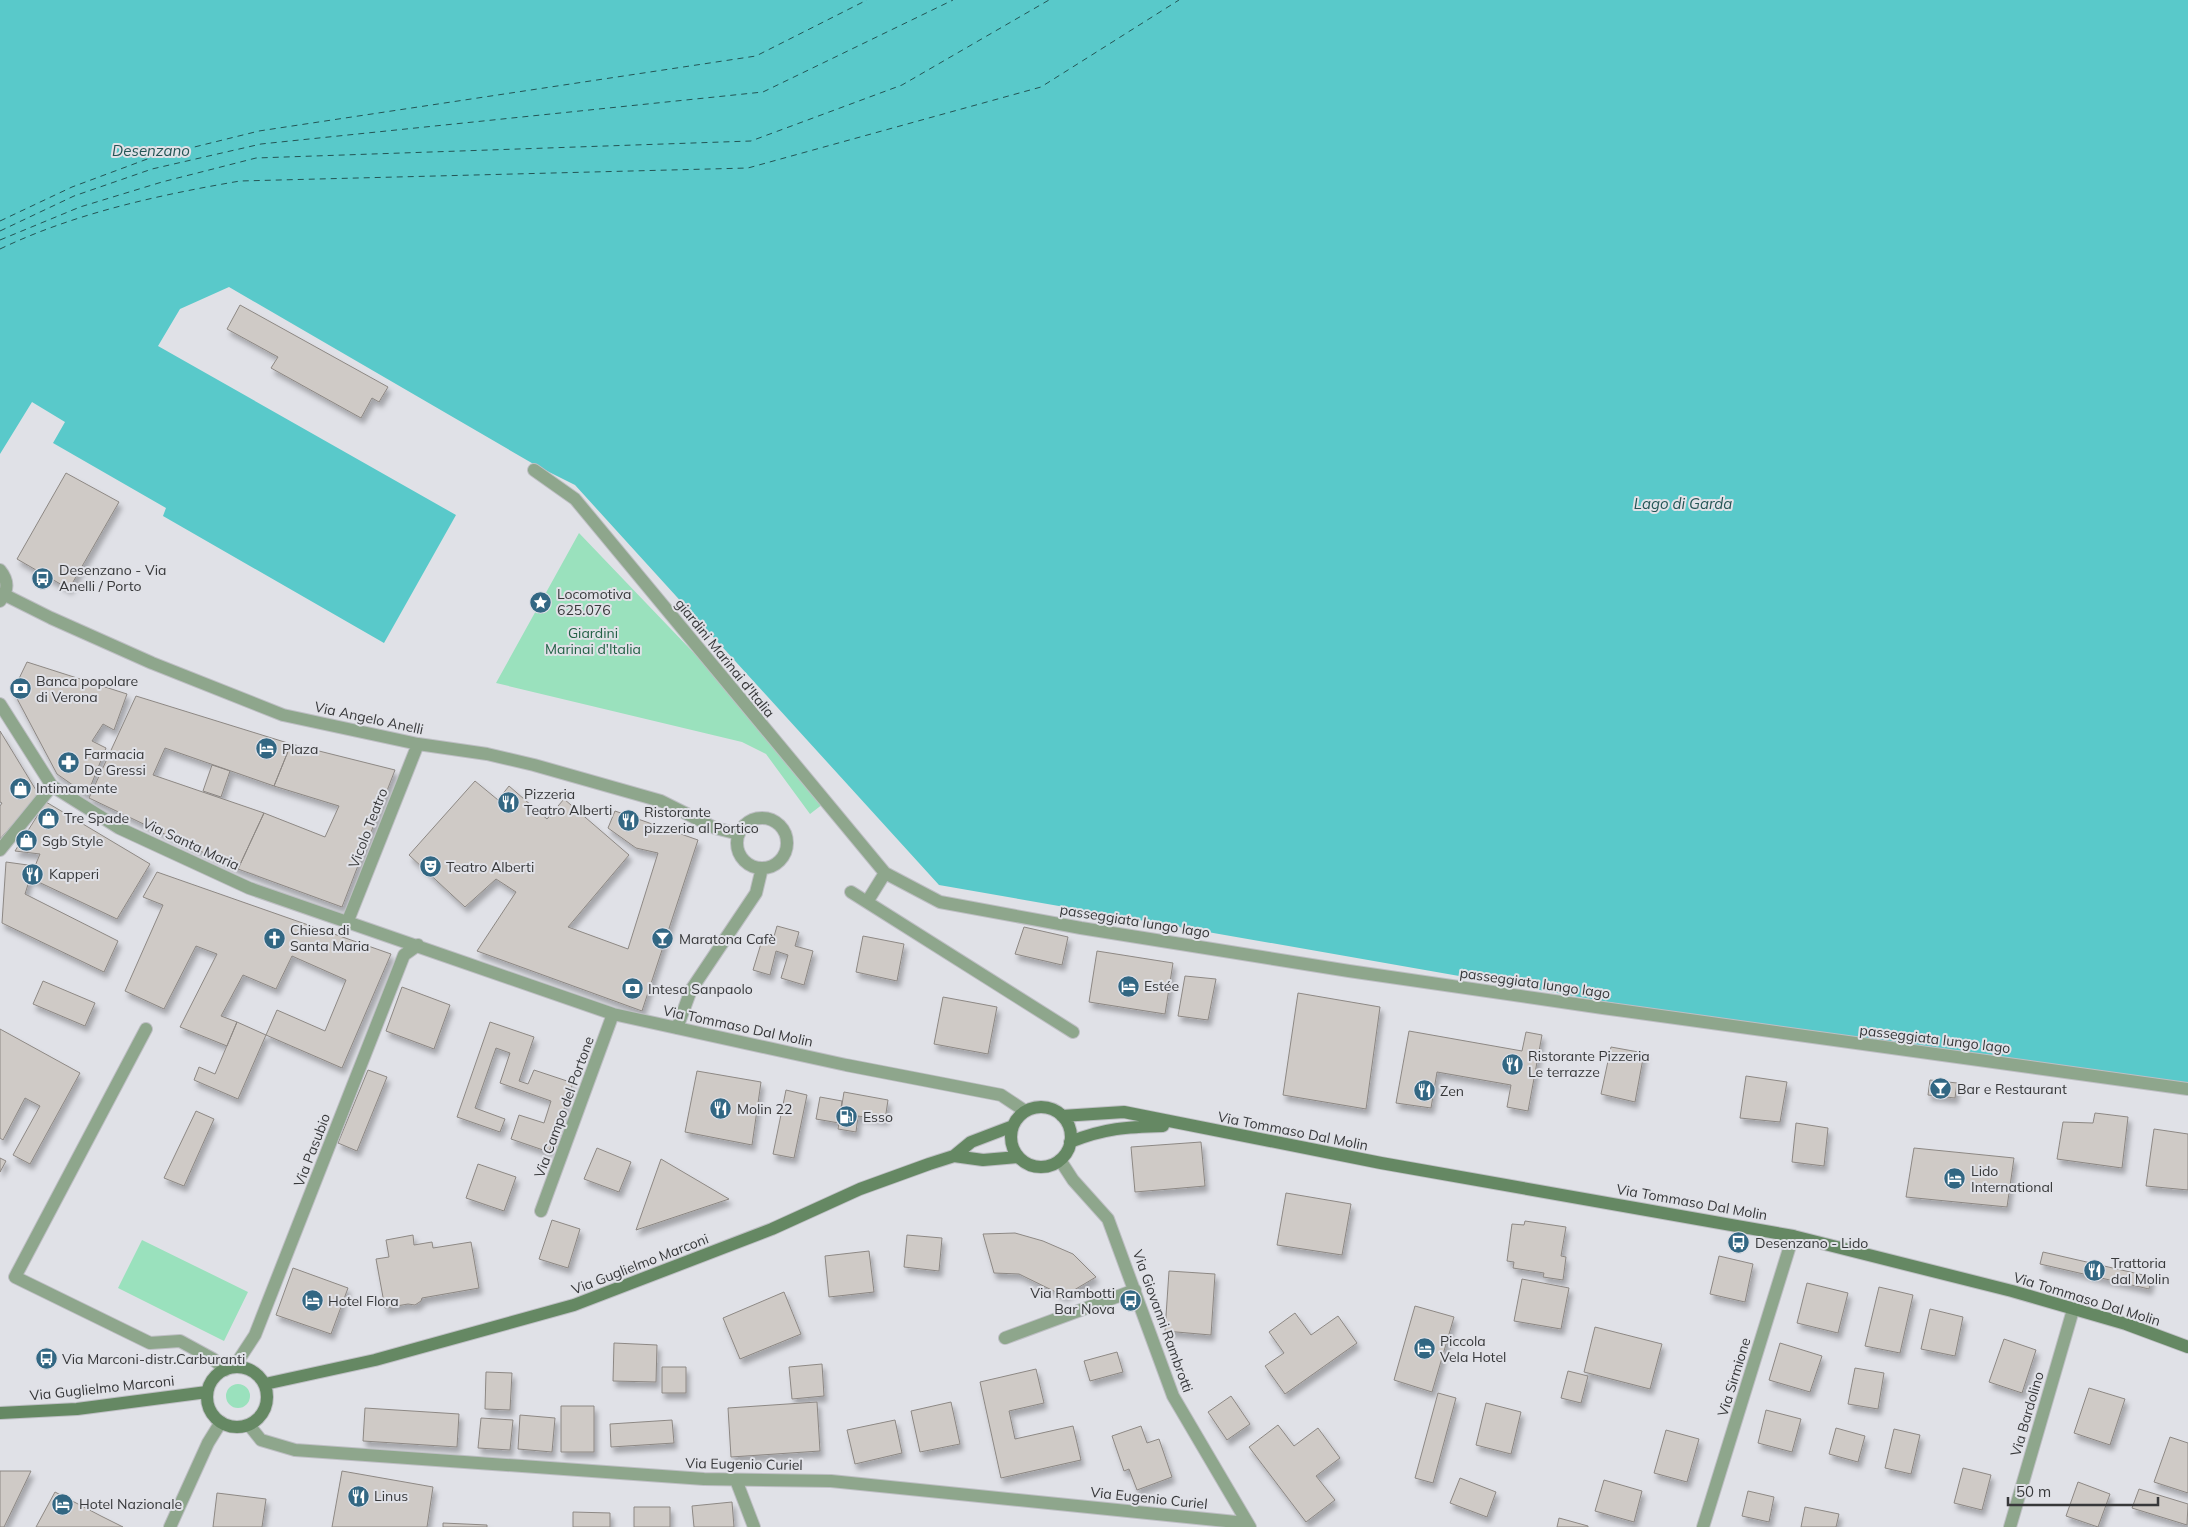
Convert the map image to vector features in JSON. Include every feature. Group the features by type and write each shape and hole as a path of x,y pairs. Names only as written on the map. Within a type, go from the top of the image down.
{"main road":[{"path":"954,1156 971,1142 1012,1126 1025,1111 1044,1107 1062,1116 1068,1124 1070,1142 1067,1152 1052,1165 1034,1166 1018,1157 1011,1142 1012,1126"},
{"name":"Via Tommaso Dal Molin","path":"1062,1116 1124,1112 1181,1125 1380,1163 1793,1236 2012,1291 2126,1324 2188,1348"},
{"name":"Via Tommaso Dal Molin","path":"1070,1142 1096,1132 1126,1126 1181,1125"},
{"name":"Via Guglielmo Marconi","path":"265,1384 375,1360 574,1305 772,1229 860,1189 954,1156 982,1160 1018,1157"},
{"path":"229,1369 252,1371 265,1384 267,1403 264,1413 249,1425 240,1427 230,1426 221,1422 209,1409 207,1392 216,1375 229,1369"},
{"name":"Via Guglielmo Marconi","path":"0,1413 77,1409 207,1392"}],"street":[{"name":"giardini Marinai d'Italia","path":"534,470 576,499 885,873"},
{"path":"0,570 7,584 2,598"},
{"name":"Via Angelo Anelli","path":"2,598 152,663 283,715 418,744 488,754 584,778 661,801 714,828 739,834"},
{"name":"Via Santa Maria","path":"0,704 52,786 128,832 249,888 347,923 418,945"},
{"name":"Vicolo Teatro","path":"347,923 418,744"},
{"path":"0,848 52,786"},
{"path":"758,818 771,819 781,826 787,837 788,844 784,856 774,864 762,868 749,864 740,854 737,841 739,834 746,824 758,818"},
{"path":"677,1028 691,990 756,893 762,868"},
{"path":"867,902 885,873"},
{"name":"passeggiata lungo lago","path":"885,873 940,902 1081,928 1544,999 2188,1089"},
{"path":"851,892 1074,1032"},
{"name":"Via Tommaso Dal Molin","path":"418,945 613,1014 846,1065 1001,1095 1025,1111"},
{"name":"Via Pasubio","path":"229,1369 255,1335 404,955 418,945"},
{"name":"Via Campo del Portone","path":"541,1211 613,1014"},
{"path":"146,1029 15,1277 150,1343 180,1341 229,1369"},
{"name":"Via Giovanni Rambrotti","path":"1060,1160 1073,1180 1108,1219 1136,1290 1173,1396 1247,1526"},
{"name":"Via Sirmione","path":"1704,1527 1793,1236"},
{"path":"1005,1338 1136,1290"},
{"name":"Via Bardolino","path":"2010,1527 2073,1310"},
{"path":"170,1527 208,1443 221,1422"},
{"name":"Via Eugenio Curiel","path":"249,1425 261,1440 295,1450 736,1480 831,1481 1247,1526"},
{"path":"736,1480 754,1527"}],"green space":[{"name":"Giardini Marinai d'Italia","path":"579,533 714,674 823,804 810,814 766,754 742,742 496,683"},
{"path":"142,1240 248,1292 224,1341 118,1288"},
{"path":"238,1384 243,1385 249,1391 249,1401 243,1407 238,1408 233,1407 227,1401 226,1396 227,1391 233,1385"}],"water":[{"name":"Lago di Garda","path":"0,0 2188,0 2188,1087 1734,1024 939,885 575,485 537,466 229,287 180,309 158,346 456,515 384,643 163,516 166,508 53,443 65,422 32,402 0,454"}],"building":[{"path":"240,305 388,387 379,402 372,398 361,418 271,368 278,357 227,329"},
{"path":"66,473 119,502 69,589 17,559"},
{"path":"27,662 127,694 114,730 103,724 92,741 106,748 87,795 57,774 13,691"},
{"path":"136,696 291,744 274,786 165,748 153,775 264,813 238,869 89,798"},
{"path":"0,731 39,795 0,839 0,806 2,803 0,802"},
{"path":"291,744 395,770 342,907 238,869 264,813 325,837 339,806 274,786"},
{"path":"212,765 230,771 221,797 203,791"},
{"path":"475,781 498,800 509,786 547,819 564,799 629,855 568,927 628,949 658,853 636,848 608,828 615,811 698,840 642,1011 477,951 516,892 496,879 465,907 409,855"},
{"path":"46,802 150,864 117,919 30,878 25,894 118,941 104,972 2,923 6,862 35,866 40,854 15,851"},
{"path":"157,872 391,954 342,1068 266,1035 277,1010 325,1031 346,980 292,956 276,989 243,975 221,1016 237,1022 227,1046 180,1027 217,954 196,946 164,1009 125,991 163,905 143,897"},
{"path":"777,926 799,932 795,946 813,951 804,985 781,978 788,955 776,951 770,975 753,970 763,937 773,940"},
{"path":"1024,927 1068,937 1062,965 1015,954"},
{"path":"863,936 904,944 897,981 856,972"},
{"path":"1097,951 1173,963 1165,1014 1089,1002"},
{"path":"1185,976 1216,979 1208,1020 1178,1016"},
{"path":"43,981 95,1003 85,1026 33,1004"},
{"path":"402,987 450,1005 434,1049 386,1031"},
{"path":"1298,993 1380,1007 1366,1109 1283,1095"},
{"path":"943,997 997,1007 988,1054 934,1044"},
{"path":"237,1022 266,1035 238,1099 194,1080 199,1067 215,1074"},
{"path":"490,1022 534,1037 519,1081 528,1084 534,1070 573,1083 549,1152 511,1139 519,1115 544,1123 551,1101 500,1083 510,1053 496,1048 475,1108 505,1119 500,1132 457,1117"},
{"path":"0,1029 80,1073 30,1164 13,1155 40,1106 25,1098 3,1140 0,1138"},
{"path":"1409,1031 1522,1051 1526,1032 1542,1035 1528,1111 1507,1107 1511,1085 1437,1072 1431,1108 1396,1103"},
{"path":"1611,1047 1644,1053 1635,1102 1601,1094"},
{"path":"368,1070 387,1077 357,1151 338,1143"},
{"path":"697,1071 761,1082 752,1145 685,1132"},
{"path":"1746,1076 1787,1082 1780,1122 1740,1118"},
{"path":"1930,1080 1957,1083 1955,1098 1928,1095"},
{"path":"786,1090 807,1095 794,1158 773,1154"},
{"path":"844,1092 888,1100 885,1120 858,1116 856,1132 838,1129"},
{"path":"820,1097 842,1101 839,1123 816,1119"},
{"path":"196,1111 214,1119 184,1186 164,1178"},
{"path":"2095,1113 2128,1117 2122,1168 2057,1159 2063,1122 2093,1123"},
{"path":"1796,1123 1828,1128 1824,1166 1792,1162"},
{"path":"2154,1129 2188,1134 2188,1190 2146,1186"},
{"path":"1201,1142 1205,1186 1135,1192 1131,1147"},
{"path":"597,1148 631,1162 619,1192 584,1179"},
{"path":"1914,1148 2014,1158 2007,1207 1906,1197"},
{"path":"0,1158 6,1161 0,1172"},
{"path":"661,1159 729,1199 636,1230"},
{"path":"478,1164 516,1177 504,1211 466,1198"},
{"path":"1286,1193 1351,1204 1342,1255 1277,1245"},
{"path":"552,1220 580,1229 568,1268 539,1259"},
{"path":"1525,1221 1566,1227 1561,1256 1566,1257 1563,1280 1543,1277 1544,1273 1513,1268 1514,1262 1507,1261 1512,1224 1524,1225"},
{"path":"1015,1233 1043,1241 1073,1254 1096,1277 1064,1296 1019,1274 994,1273 983,1234"},
{"path":"413,1235 414,1245 432,1242 433,1248 471,1242 479,1288 422,1298 415,1305 408,1304 385,1308 376,1259 389,1257 386,1240"},
{"path":"907,1235 942,1238 939,1271 904,1267"},
{"path":"869,1251 874,1292 829,1297 825,1256"},
{"path":"2043,1252 2152,1277 2149,1289 2040,1264"},
{"path":"1719,1256 1753,1264 1745,1302 1710,1294"},
{"name":"Hotel Flora","path":"293,1268 348,1288 331,1334 276,1315"},
{"path":"1169,1271 1215,1274 1211,1335 1165,1331"},
{"path":"1522,1279 1569,1288 1561,1329 1514,1321"},
{"path":"1807,1283 1848,1293 1838,1333 1797,1323"},
{"path":"1879,1287 1913,1295 1900,1353 1865,1346"},
{"path":"784,1292 801,1334 740,1359 723,1318"},
{"name":"Piccola Vela Hotel","path":"1415,1306 1454,1317 1432,1392 1394,1380"},
{"path":"1930,1309 1963,1317 1955,1356 1921,1349"},
{"path":"1295,1313 1311,1335 1338,1316 1357,1343 1285,1394 1265,1366 1284,1353 1269,1332"},
{"path":"1595,1327 1662,1344 1650,1389 1584,1372"},
{"path":"2004,1339 2036,1350 2022,1393 1989,1382"},
{"path":"614,1343 657,1345 656,1382 613,1381"},
{"path":"1780,1343 1822,1356 1810,1392 1769,1380"},
{"path":"1117,1352 1123,1372 1090,1381 1084,1361"},
{"path":"822,1364 824,1396 792,1399 789,1367"},
{"path":"662,1367 686,1367 686,1393 662,1393"},
{"path":"1855,1368 1884,1373 1878,1409 1848,1404"},
{"path":"1036,1369 1044,1403 1009,1411 1015,1439 1073,1426 1081,1460 1001,1478 980,1382"},
{"path":"1568,1371 1588,1376 1581,1403 1561,1398"},
{"path":"486,1372 512,1373 510,1410 485,1409"},
{"path":"2089,1388 2125,1399 2110,1445 2074,1433"},
{"path":"1438,1393 1456,1398 1433,1483 1415,1478"},
{"path":"1231,1396 1250,1424 1227,1440 1208,1412"},
{"path":"817,1402 820,1451 731,1457 728,1408"},
{"path":"951,1402 960,1444 920,1452 911,1411"},
{"path":"1486,1403 1521,1412 1511,1454 1476,1445"},
{"path":"561,1406 594,1406 594,1452 561,1452"},
{"path":"365,1408 459,1414 457,1447 363,1441"},
{"path":"1766,1410 1801,1419 1792,1452 1758,1443"},
{"path":"520,1415 555,1418 552,1452 518,1449"},
{"path":"481,1418 513,1420 510,1450 478,1448"},
{"path":"672,1420 674,1443 611,1447 610,1424"},
{"path":"895,1420 902,1453 855,1464 847,1430"},
{"path":"1278,1425 1294,1446 1318,1428 1340,1458 1316,1476 1335,1500 1306,1522 1249,1447"},
{"path":"1141,1426 1147,1443 1159,1439 1172,1477 1137,1490 1129,1469 1124,1471 1112,1436"},
{"path":"1836,1428 1865,1436 1858,1462 1829,1454"},
{"path":"1894,1429 1920,1435 1911,1474 1885,1468"},
{"path":"1666,1430 1699,1439 1687,1482 1654,1473"},
{"path":"2170,1437 2188,1443 2188,1493 2154,1482"},
{"path":"1963,1468 1991,1475 1982,1510 1954,1503"},
{"path":"0,1471 31,1471 4,1527 0,1527"},
{"path":"342,1471 433,1487 427,1527 332,1527"},
{"path":"1460,1478 1496,1492 1487,1517 1450,1503"},
{"path":"1604,1480 1642,1491 1634,1522 1595,1511"},
{"path":"2078,1482 2110,1494 2098,1527 2066,1516"},
{"path":"2139,1489 2188,1504 2187,1525 2132,1508"},
{"path":"1748,1491 1774,1497 1769,1522 1742,1516"},
{"name":"Hotel Nazionale","path":"55,1492 101,1516 123,1527 36,1527"},
{"path":"217,1493 266,1499 262,1527 213,1527"},
{"path":"732,1502 734,1527 694,1527 692,1506"},
{"path":"634,1507 670,1507 670,1527 634,1527"},
{"path":"1805,1507 1839,1514 1836,1527 1801,1527"},
{"path":"573,1512 610,1513 610,1527 573,1527"},
{"path":"1559,1518 1588,1526 1588,1527 1557,1527"},
{"path":"443,1523 487,1525 487,1527 443,1527"}],"ferry route":[{"path":"0,221 72,187 150,158 259,131 756,56 867,0"},
{"path":"0,231 74,196 152,169 261,144 763,92 953,0"},
{"path":"0,240 80,207 162,182 256,158 751,141 902,85 1049,0"},
{"path":"0,249 29,236 88,215 179,192 240,181 748,168 1041,87 1179,0"}],"place":[{"name":"Desenzano - Via Anelli / Porto","path":"43,578"},
{"name":"Locomotiva 625.076","path":"541,602"},
{"name":"Banca popolare di Verona","path":"20,689"},
{"name":"Plaza","path":"266,749"},
{"name":"Farmacia De Gressi","path":"68,762"},
{"name":"Intimamente","path":"20,788"},
{"name":"Pizzeria Teatro Alberti","path":"508,802"},
{"name":"Tre Spade","path":"48,818"},
{"name":"Ristorante pizzeria al Portico","path":"628,820"},
{"name":"Sgb Style","path":"26,841"},
{"name":"Teatro Alberti","path":"430,867"},
{"name":"Kapperi","path":"33,874"},
{"name":"Chiesa di Santa Maria","path":"274,938"},
{"name":"Maratona Cafè","path":"663,939"},
{"name":"Estée","path":"1128,986"},
{"name":"Intesa Sanpaolo","path":"632,989"},
{"name":"Ristorante Pizzeria Le terrazze","path":"1512,1064"},
{"name":"Bar e Restaurant","path":"1941,1089"},
{"name":"Zen","path":"1424,1091"},
{"name":"Molin 22","path":"721,1109"},
{"name":"Esso","path":"847,1117"},
{"name":"Lido International","path":"1955,1179"},
{"name":"Desenzano - Lido","path":"1739,1243"},
{"name":"Trattoria dal Molin","path":"2095,1271"},
{"name":"Hotel Flora","path":"312,1301"},
{"name":"Via Rambotti Bar Nova","path":"1131,1301"},
{"name":"Piccola Vela Hotel","path":"1424,1349"},
{"name":"Via Marconi-distr.Carburanti","path":"46,1359"},
{"name":"Linus","path":"358,1496"},
{"name":"Hotel Nazionale","path":"63,1504"}],"water label":[{"name":"Desenzano","path":"151,151"}]}
